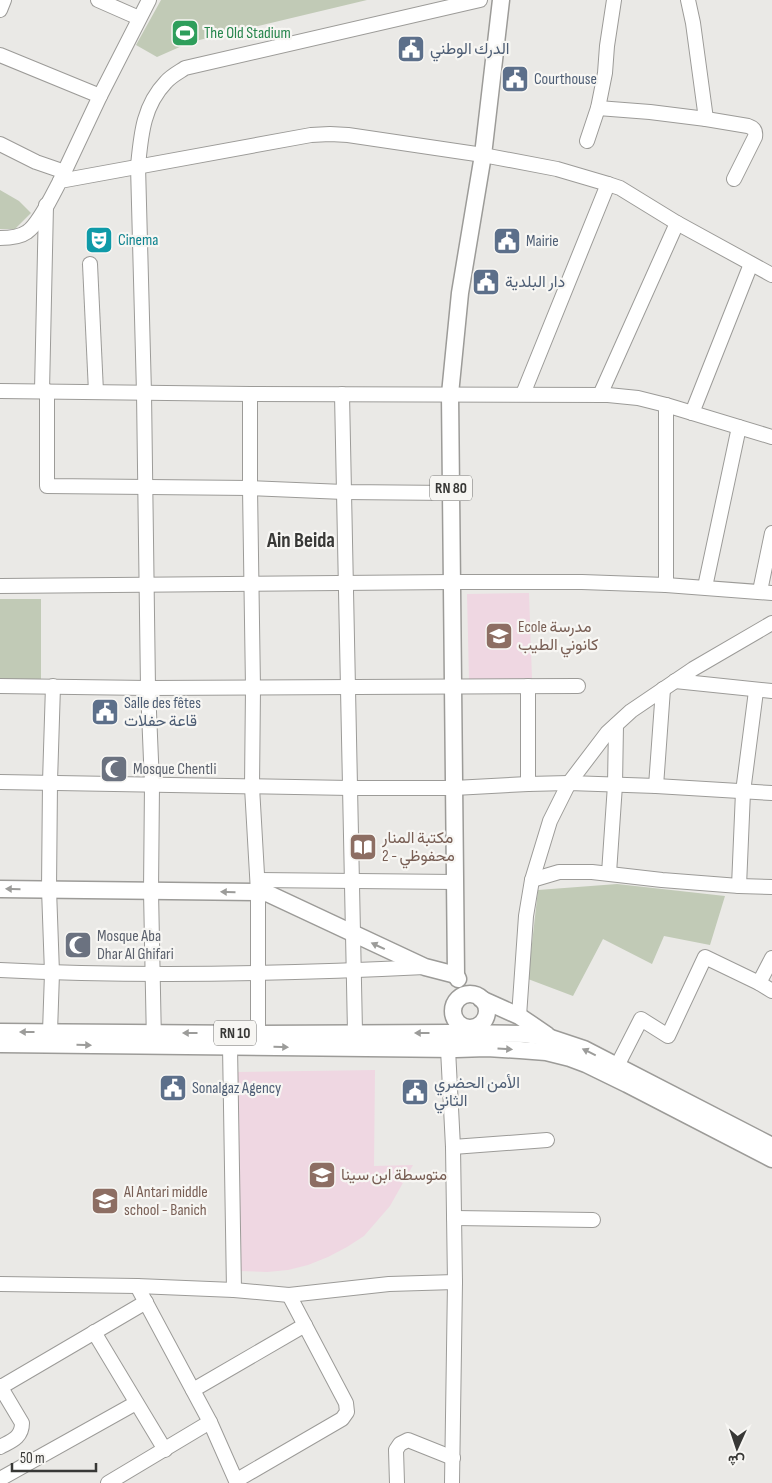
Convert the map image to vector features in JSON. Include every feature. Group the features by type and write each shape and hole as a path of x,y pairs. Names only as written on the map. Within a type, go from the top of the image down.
{"main road":[{"name":"RN 80","path":"451,1053 457,977 450,394 460,293 483,155 501,0"},
{"path":"0,889 151,891 258,886 269,894 352,934 425,967 457,977 487,1009 484,1020 451,1053"},
{"path":"475,1029 474,1027 462,1026 453,1019 456,1001 462,997 477,997 520,1016 551,1038"},
{"name":"RN 10","path":"0,1044 355,1032 453,1019"},
{"name":"RN 10","path":"475,1029 551,1038 584,1049 771,1147"},
{"name":"RN 10","path":"0,1032 50,1032 230,1046 451,1053 487,1048 546,1052 586,1064 771,1147"}],"street":[{"path":"0,10 4,0"},
{"path":"98,0 139,18"},
{"path":"0,238 12,238 26,233 35,224 63,176 100,96 149,0"},
{"path":"154,1039 151,891 152,784 148,688 144,393 138,166 141,129 151,102 166,80 185,68 480,0"},
{"path":"587,141 598,108 605,73 614,0"},
{"path":"688,0 693,23 706,119"},
{"path":"0,55 100,96"},
{"path":"598,108 706,119 753,128 755,137 734,179"},
{"path":"0,144 63,176 138,166 302,137 330,134 348,134 483,155 557,169 620,188 677,223 772,275"},
{"path":"523,394 608,184"},
{"path":"46,204 44,391 46,486 250,488 344,492 451,493"},
{"path":"600,395 677,223"},
{"path":"90,264 96,392"},
{"path":"692,413 751,264"},
{"path":"0,391 600,395 638,398 772,437"},
{"path":"250,394 252,787 258,886 258,1034"},
{"path":"342,394 355,1032"},
{"path":"666,405 666,585"},
{"path":"705,587 739,427"},
{"path":"0,586 582,582 705,587 766,592 772,533"},
{"path":"520,1016 526,916 532,880 550,821 569,783 607,733 630,711 675,680 772,623"},
{"path":"675,680 772,692"},
{"path":"0,686 454,688 578,686"},
{"path":"50,1032 52,973 49,889 53,686"},
{"path":"528,686 528,784"},
{"path":"656,786 662,689"},
{"path":"739,886 743,792 756,691"},
{"path":"609,873 615,785 616,725"},
{"path":"0,782 350,788 454,788 569,783 772,793"},
{"path":"532,880 559,872 609,873 662,880 772,887"},
{"path":"258,886 351,881 455,882"},
{"path":"617,1066 641,1019 668,1036 705,958 772,990"},
{"path":"759,983 772,958"},
{"path":"0,970 52,973 259,973 425,967"},
{"path":"230,1046 234,1290"},
{"path":"451,1053 455,1282 452,1483"},
{"path":"453,1147 547,1140"},
{"path":"454,1218 593,1220"},
{"path":"0,1284 137,1286 234,1290 289,1295 389,1284 455,1282"},
{"path":"137,1286 210,1422 237,1481 342,1419 348,1412 346,1403 289,1295"},
{"path":"0,1447 20,1435 22,1423 0,1386 146,1302"},
{"path":"193,1390 305,1325"},
{"path":"94,1332 165,1450"},
{"path":"0,1479 136,1402"},
{"path":"108,1483 128,1478 165,1450 210,1422"},
{"path":"397,1483 396,1450 400,1444 408,1440 452,1458"}],"shaded area":[{"name":"Ecole مدرسة كانوني الطيب","path":"529,593 532,679 469,680 467,594"},
{"name":"متوسطة ابن سينا","path":"375,1070 374,1166 413,1165 390,1206 364,1236 328,1257 288,1270 267,1272 238,1271 237,1072"}],"green space":[{"name":"The Old Stadium","path":"161,0 367,0 191,42 157,57 136,45"},
{"path":"0,190 19,201 31,213 15,229 0,229"},
{"path":"0,599 41,599 41,679 0,679"},
{"path":"617,884 725,896 710,945 664,936 652,964 603,939 573,996 528,979 538,890"}],"place":[{"name":"The Old Stadium","path":"185,33"},
{"name":"الدرك الوطني","path":"411,49"},
{"name":"Courthouse","path":"515,79"},
{"name":"Cinema","path":"99,240"},
{"name":"Mairie","path":"507,241"},
{"name":"دار البلدية","path":"486,282"},
{"name":"Ecole مدرسة كانوني الطيب","path":"499,636"},
{"name":"Salle des fêtes قاعة حفلات","path":"105,712"},
{"name":"Mosque Chentli","path":"114,769"},
{"name":"مكتبة المنار 2 - محفوظي","path":"363,847"},
{"name":"Mosque Aba Dhar Al Ghifari","path":"78,945"},
{"name":"Sonalgaz Agency","path":"173,1088"},
{"name":"الأمن الحضري الثاني","path":"415,1092"},
{"name":"متوسطة ابن سينا","path":"322,1175"},
{"name":"Al Antari middle school - Banich","path":"105,1201"}],"district":[{"name":"Ain Beida","path":"301,540"}]}
